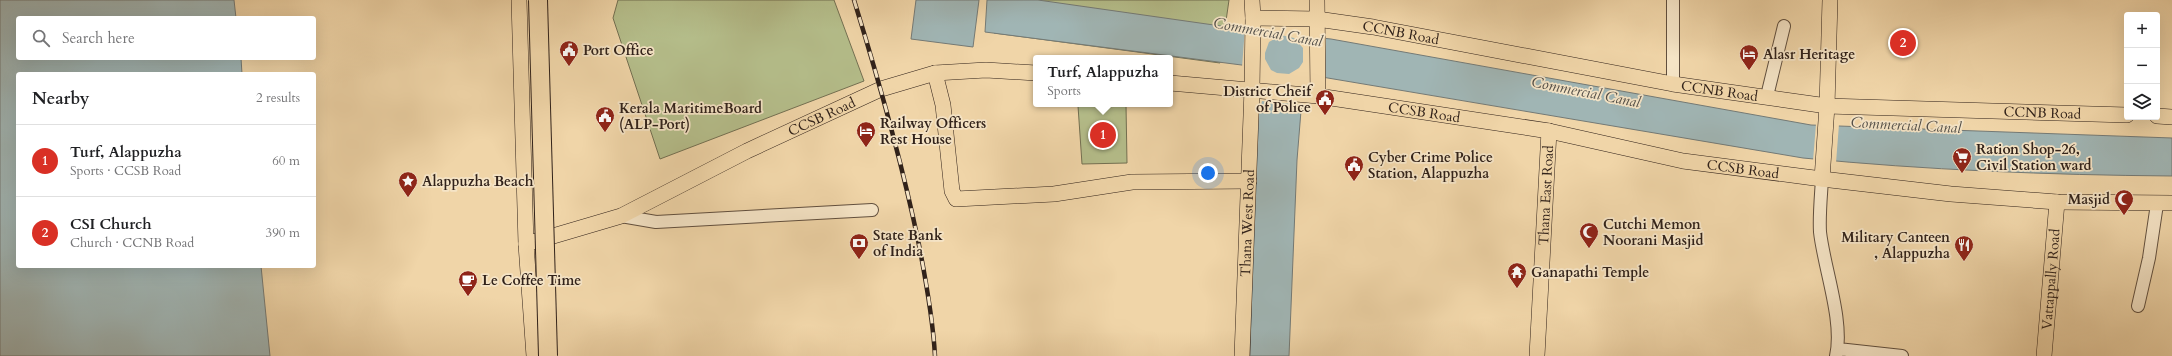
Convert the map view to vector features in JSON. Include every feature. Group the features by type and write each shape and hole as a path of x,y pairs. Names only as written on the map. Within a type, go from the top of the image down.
{"highway":[{"path":"538,0 548,356"}],"main road":[{"path":"519,0 526,244 534,356"},
{"name":"Thana West Road","path":"1242,356 1244,266 1254,90 1252,67 1256,22 1252,0"},
{"path":"1311,96 1318,79 1318,41 1311,19 1317,0"},
{"path":"1822,179 1827,106 1830,0"},
{"name":"CCNB Road","path":"1256,22 1311,19 1373,26 1673,84 1767,96 1827,106 2124,115"},
{"name":"CCSB Road","path":"526,244 621,216 747,151 881,89 935,73 986,70 1033,73"},
{"path":"935,73 942,105 952,191 956,199 1054,194 1132,182 1249,181"},
{"path":"1173,83 1254,90"},
{"name":"CCSB Road","path":"1254,90 1311,96 1550,131 1683,161 1822,179 1951,194 2057,202 2172,204"},
{"path":"2160,116 2172,117"},
{"name":"Thana East Road","path":"1537,356 1550,131"},
{"name":"Vattappally Road","path":"2044,356 2057,202"}],"street":[{"path":"1673,0 1673,84"},
{"path":"1767,96 1784,26"},
{"path":"1822,179 1820,231 1835,307 1837,352 1900,356"},
{"path":"2138,306 2149,258 2156,204"},
{"path":"621,216 656,222 872,210"}],"green space":[{"path":"618,0 834,0 864,81 660,159 613,18"},
{"path":"999,0 1229,0 1220,63 1173,57 1173,55 1160,55 994,33"},
{"path":"1078,107 1126,107 1127,163 1082,164"}],"water":[{"path":"0,0 234,0 236,16 16,16 16,60 241,60 242,72 16,72 16,268 261,268 270,356 0,356"},
{"path":"916,0 979,0 973,47 911,39"},
{"name":"Commercial Canal","path":"987,0 1038,0 1263,32 1331,39 1811,125 2172,138 2172,176 1988,171 1895,166 1803,158 1304,74 1297,160 1289,356 1250,356 1257,67 985,32"}],"pier":[{"path":"1262,0 1297,0 1299,33 1326,36 1325,80 1306,77 1304,105 1262,101 1261,105 1254,105 1255,69 1242,67 1245,28 1262,30","holes":["1281,35 1294,38 1303,48 1303,62 1299,68 1289,74 1277,73 1271,70 1265,59 1265,53 1269,42"]},
{"path":"1816,124 1839,124 1836,163 1813,161"}],"railway":[{"path":"854,0 890,122 905,183 922,259 933,328 935,356"}],"place":[{"name":"CSI Church","path":"1903,43"},
{"name":"Port Office","path":"569,67"},
{"name":"Alasr Heritage","path":"1749,71"},
{"name":"District Cheif of Police","path":"1325,116"},
{"name":"Kerala MaritimeBoard (ALP-Port)","path":"605,133"},
{"name":"Turf, Alappuzha","path":"1103,135"},
{"name":"Railway Officers Rest House","path":"866,148"},
{"name":"Ration Shop-26, Civil Station ward","path":"1962,174"},
{"name":"Cyber Crime Police Station, Alappuzha","path":"1354,182"},
{"name":"Alappuzha Beach","path":"408,198"},
{"name":"Masjid","path":"2124,216"},
{"name":"Cutchi Memon Noorani Masjid","path":"1589,249"},
{"name":"State Bank of India","path":"859,260"},
{"name":"Military Canteen , Alappuzha","path":"1964,262"},
{"name":"Ganapathi Temple","path":"1517,289"},
{"name":"Le Coffee Time","path":"468,297"}]}
